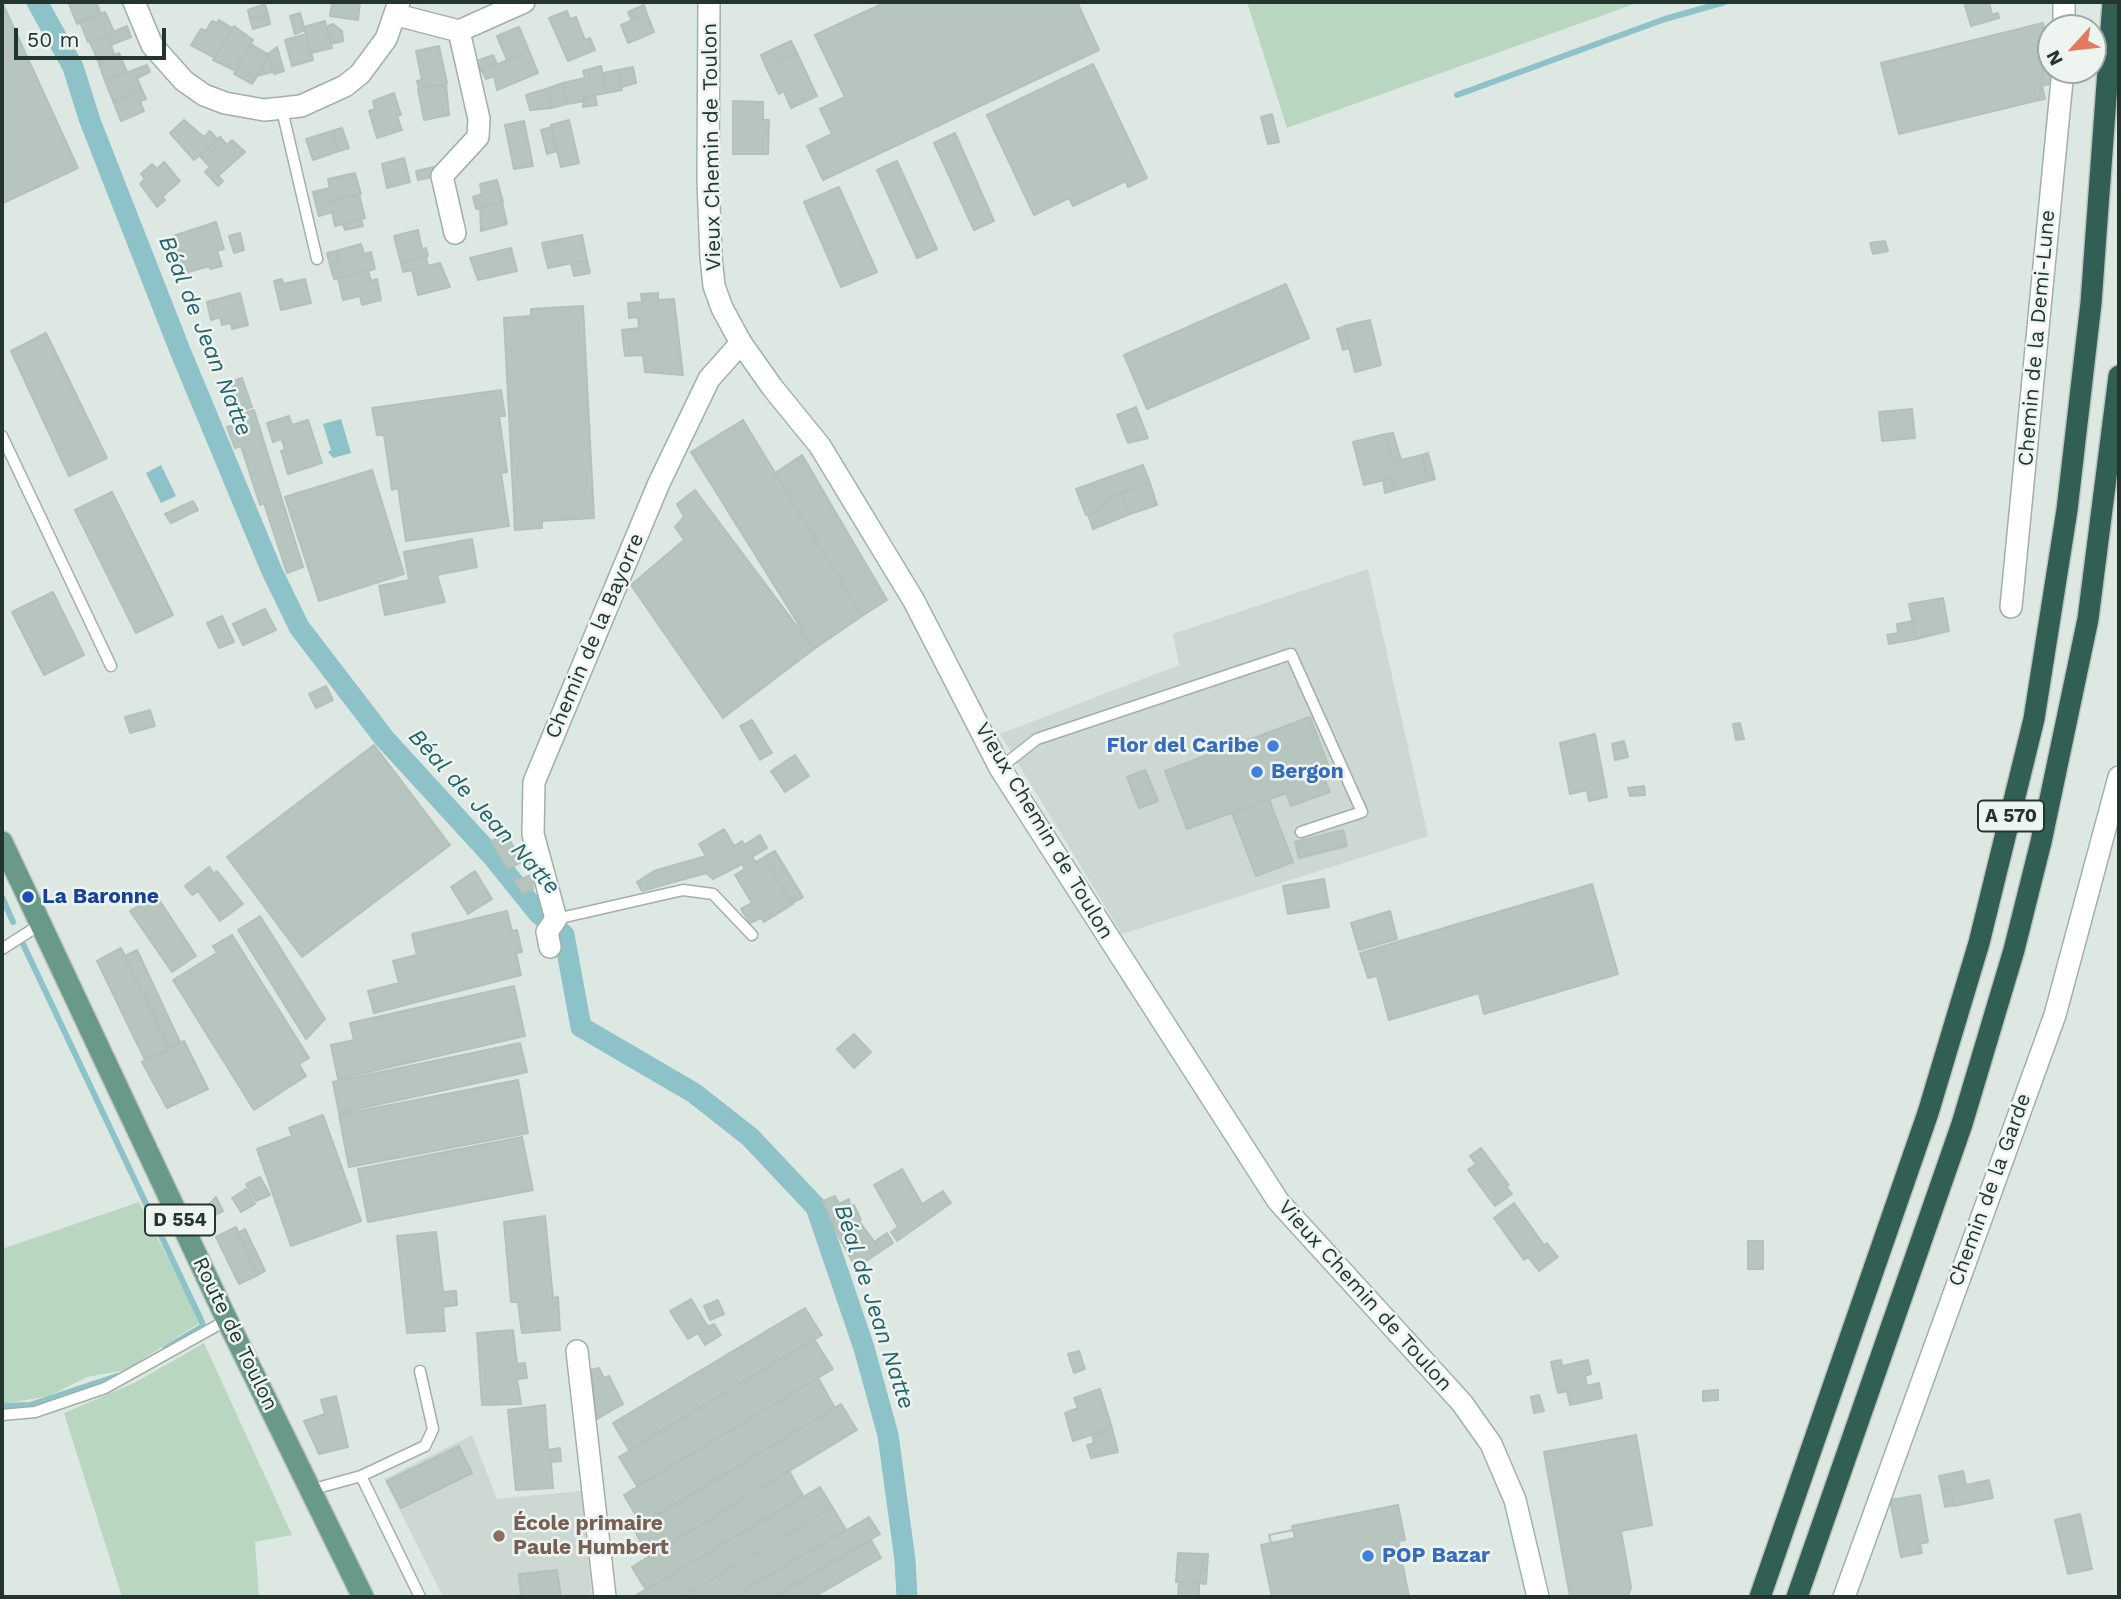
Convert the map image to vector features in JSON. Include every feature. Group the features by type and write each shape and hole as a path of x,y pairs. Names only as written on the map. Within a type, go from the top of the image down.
{"highway":[{"name":"A 570","path":"1760,1597 1927,1112 1979,943 2034,719 2067,510 2091,303 2113,2"},
{"name":"A 570","path":"1797,1597 1962,1124 2014,950 2064,741 2088,619 2119,376"}],"main road":[{"name":"Route de Toulon","path":"2,842 227,1320 363,1597"}],"street":[{"path":"134,2 152,45 184,81 204,95 245,109 282,110 324,98 360,74 386,39 398,8 459,31 524,2"},
{"name":"Vieux Chemin de Toulon","path":"709,2 708,181 711,257 715,286 722,308 741,343 831,464 906,587 1000,768 1278,1201 1462,1402 1491,1444 1515,1500 1538,1597"},
{"path":"455,233 442,176 478,137 479,119 459,31"},
{"name":"Chemin de la Demi-Lune","path":"2011,607 2062,84"},
{"name":"Chemin de la Bayorre","path":"552,930 533,834 534,782 670,460 709,379 741,343"},
{"name":"Chemin de la Garde","path":"1844,1597 2055,1014 2119,777"},
{"path":"577,1351 605,1597"}],"lane":[{"path":"282,110 317,260"},
{"path":"2,436 111,666"},
{"path":"1000,768 1037,739 1291,654 1362,812 1301,832"},
{"path":"552,930 683,890 713,894 752,936"},
{"path":"2,949 41,924"},
{"path":"2,1415 35,1412 105,1388 227,1320"},
{"path":"310,1490 361,1476 425,1446 433,1429 420,1371"},
{"path":"361,1476 420,1597"}],"shaded area":[{"path":"1368,569 1428,836 1122,934 1000,734 1179,665 1173,634"},
{"name":"École primaire Paule Humbert","path":"472,1435 497,1499 581,1491 592,1597 443,1597 384,1479"}],"green space":[{"path":"1247,2 1640,2 1287,128"},
{"path":"139,1202 201,1322 126,1370 87,1377 49,1396 2,1404 2,1249"},
{"path":"204,1343 292,1535 255,1542 259,1597 122,1597 64,1413 136,1382"}],"water":[{"path":"341,419 351,453 333,458 328,452 331,450 323,424"},
{"path":"161,465 176,496 161,503 146,473"}],"building":[{"path":"2,2 78,168 3,203 2,200"},
{"path":"96,2 101,14 77,24 69,4"},
{"path":"332,2 360,2 358,20 330,16"},
{"path":"886,2 1077,2 1099,50 823,180 807,146 832,134 820,109 845,97 815,35"},
{"path":"1964,2 1989,2 1992,15 1998,13 1999,18 1971,26"},
{"path":"265,4 268,14 250,19 248,10"},
{"path":"644,5 647,14 632,21 628,12"},
{"path":"567,11 570,19 576,17 585,40 590,38 595,50 568,61 549,18"},
{"path":"105,12 114,32 88,42 80,22"},
{"path":"300,13 305,30 295,34 290,16"},
{"path":"268,14 270,24 253,29 250,19"},
{"path":"647,14 654,32 628,43 621,25"},
{"path":"219,20 232,28 215,58 191,45 201,29 206,31 212,21 217,23"},
{"path":"325,21 332,48 311,53 304,27"},
{"path":"333,24 342,31 343,41 331,44 326,27"},
{"path":"2037,24 2037,84 2041,84 2039,100 1899,134 1881,63"},
{"path":"127,26 131,37 111,45 114,55 98,61 90,42"},
{"path":"234,26 253,40 236,71 213,60"},
{"path":"519,27 529,51 507,60 497,36"},
{"path":"306,34 313,60 292,66 285,40"},
{"path":"791,41 797,53 766,67 761,55"},
{"path":"251,44 269,55 256,78 237,67"},
{"path":"439,46 447,83 419,89 417,81 422,80 416,51"},
{"path":"277,47 284,71 274,74 268,54"},
{"path":"529,51 538,73 497,90 494,76 486,79 482,71"},
{"path":"119,53 127,72 105,81 98,61"},
{"path":"797,53 817,96 791,108 784,91 779,94 766,67"},
{"path":"269,55 272,72 257,76"},
{"path":"493,55 497,64 481,71 477,61"},
{"path":"1093,64 1147,178 1128,187 1126,181 1073,206 1069,198 1034,215 987,115"},
{"path":"147,65 150,72 137,78 142,90 113,101 105,81"},
{"path":"601,66 606,93 584,97 585,101 567,104 563,83 585,78 583,71"},
{"path":"237,67 256,78 252,84 234,74"},
{"path":"633,67 636,83 621,87 618,70"},
{"path":"618,70 622,90 606,93 603,73"},
{"path":"563,83 567,104 552,108 549,88"},
{"path":"446,84 449,115 424,120 418,89"},
{"path":"2041,84 2049,84 2042,86 2045,99 2039,100"},
{"path":"549,88 552,108 530,110 526,95"},
{"path":"142,90 146,99 140,101 144,111 121,121 113,101"},
{"path":"394,93 401,115 397,116 402,130 377,138 369,111 375,109 373,101"},
{"path":"595,95 597,105 583,107 584,97"},
{"path":"733,101 763,102 763,120 769,120 768,154 733,154"},
{"path":"1272,114 1279,142 1268,144 1261,117"},
{"path":"184,120 204,137 210,131 217,139 194,160 170,133"},
{"path":"569,120 579,163 561,167 551,125"},
{"path":"524,121 533,166 514,169 505,125"},
{"path":"552,127 557,151 547,154 541,130"},
{"path":"342,128 349,148 339,151 332,131"},
{"path":"332,131 339,151 313,160 306,139"},
{"path":"955,133 994,221 974,230 934,143"},
{"path":"220,137 227,145 232,140 245,152 218,176 223,181 218,186 205,172 210,167 199,155"},
{"path":"404,158 410,182 387,188 382,164"},
{"path":"897,161 937,249 917,258 877,170"},
{"path":"164,162 180,181 162,197 165,200 157,207 140,184 145,179 141,174 152,164 157,169"},
{"path":"434,167 436,176 418,180 416,171"},
{"path":"355,173 361,194 316,205 313,192 330,188 328,179"},
{"path":"497,180 503,202 476,209 473,197 482,194 480,184"},
{"path":"839,187 877,272 841,287 804,202"},
{"path":"359,194 365,218 335,226 332,212 319,216 316,205"},
{"path":"502,202 507,224 481,231 480,208"},
{"path":"361,219 363,226 345,230 343,224"},
{"path":"216,222 224,249 217,251 222,266 210,269 209,266 185,273 173,236"},
{"path":"418,230 422,249 426,248 428,256 401,263 394,236"},
{"path":"240,233 244,250 234,253 229,236"},
{"path":"582,235 587,260 548,268 542,243"},
{"path":"1885,241 1888,251 1873,254 1870,243"},
{"path":"361,244 364,254 371,252 375,269 334,279 331,269 340,266 336,251"},
{"path":"511,248 517,271 478,280 470,258"},
{"path":"336,251 340,266 331,269 327,253"},
{"path":"426,257 428,266 440,263 450,287 418,295 412,270 403,272 401,263"},
{"path":"587,260 590,273 574,276 571,263"},
{"path":"368,270 371,281 377,279 381,300 362,305 360,296 343,300 338,278"},
{"path":"282,279 283,284 305,279 311,303 281,310 274,281"},
{"path":"1286,284 1309,338 1147,409 1124,355"},
{"path":"240,293 248,325 232,329 231,323 222,325 220,317 211,320 207,302"},
{"path":"658,293 658,300 674,299 683,375 645,372 643,355 625,356 622,330 639,328 638,317 629,318 628,303 642,302 641,294"},
{"path":"583,306 594,518 542,521 542,528 515,530 504,318 531,316 531,309"},
{"path":"1370,320 1381,365 1355,372 1344,326"},
{"path":"1344,327 1349,348 1343,350 1337,329"},
{"path":"46,333 107,458 69,476 11,351"},
{"path":"242,378 252,407 235,413 225,384"},
{"path":"501,390 505,416 499,416 507,472 501,473 509,526 406,541 398,488 392,490 384,435 377,435 372,408"},
{"path":"1136,407 1148,438 1128,443 1117,415"},
{"path":"1912,409 1915,438 1882,441 1879,412"},
{"path":"254,410 303,567 287,573 264,503 260,505 241,446 235,448 227,427 235,424 232,417"},
{"path":"289,416 292,425 308,420 322,463 288,474 281,451 285,450 282,439 273,442 267,423"},
{"path":"743,420 862,616 814,649 691,452"},
{"path":"1393,433 1401,460 1393,462 1386,434"},
{"path":"1386,434 1393,462 1422,455 1428,481 1395,490 1392,478 1364,485 1353,442"},
{"path":"1428,453 1435,479 1428,481 1422,455"},
{"path":"802,455 887,600 862,616 775,473"},
{"path":"1143,465 1150,483 1105,499 1107,503 1097,506 1099,511 1086,515 1076,489"},
{"path":"372,470 404,574 319,601 285,497"},
{"path":"1392,478 1395,490 1385,493 1383,480"},
{"path":"1150,483 1157,505 1130,514 1122,492"},
{"path":"695,490 814,649 723,718 631,585 684,540 675,527 684,517 677,504"},
{"path":"112,492 173,615 136,633 75,510"},
{"path":"1122,492 1130,514 1093,529 1088,515 1107,503 1105,499"},
{"path":"193,501 198,510 171,523 165,514"},
{"path":"472,539 477,567 437,575 445,602 385,615 379,586 409,580 404,552"},
{"path":"53,592 84,655 44,675 12,612"},
{"path":"1943,598 1949,631 1916,639 1909,604"},
{"path":"265,609 276,630 243,645 233,624"},
{"path":"222,616 234,642 219,648 207,623"},
{"path":"1912,621 1916,639 1889,644 1887,635 1898,633 1897,624"},
{"path":"326,686 333,700 316,708 309,694"},
{"path":"150,710 155,726 130,733 125,717"},
{"path":"1310,717 1332,775 1324,778 1330,792 1291,806 1286,793 1187,829 1165,771"},
{"path":"752,720 772,753 760,760 740,726"},
{"path":"1740,723 1744,739 1736,740 1733,724"},
{"path":"1595,734 1607,797 1589,801 1587,790 1570,794 1560,743"},
{"path":"1624,741 1628,757 1615,760 1612,744"},
{"path":"374,745 450,845 302,957 227,857"},
{"path":"795,755 809,776 785,792 771,771"},
{"path":"1145,770 1158,801 1139,808 1127,777"},
{"path":"1644,786 1645,795 1630,796 1628,788"},
{"path":"1269,799 1293,862 1256,876 1232,813"},
{"path":"724,829 734,846 742,841 744,845 760,835 767,848 752,857 756,862 764,857 793,904 764,922 761,918 750,923 741,909 752,903 735,875 745,869 742,864 713,879 706,873 642,891 637,882 654,871 706,856 699,844"},
{"path":"1343,830 1347,846 1299,858 1295,842"},
{"path":"507,834 521,862 508,869 491,841"},
{"path":"775,851 803,897 792,903 764,857"},
{"path":"209,867 214,874 217,871 243,904 220,921 198,891 192,895 185,886"},
{"path":"475,871 492,899 468,914 451,887"},
{"path":"532,875 533,889 523,893 514,881"},
{"path":"1324,879 1329,907 1288,914 1283,886"},
{"path":"1592,884 1618,974 1484,1014 1479,993 1389,1020 1377,976 1368,978 1360,953"},
{"path":"156,895 196,956 172,972 130,911"},
{"path":"507,911 512,931 517,930 522,952 516,953 521,975 374,1013 368,991 399,983 393,961 417,955 412,934"},
{"path":"1390,911 1397,939 1359,950 1351,923"},
{"path":"260,916 325,1019 306,1039 238,930"},
{"path":"232,935 309,1058 299,1064 306,1076 254,1110 173,980 217,953 213,946"},
{"path":"121,948 170,1049 145,1060 97,961"},
{"path":"137,950 180,1042 169,1047 125,956"},
{"path":"514,986 525,1036 338,1079 331,1045 354,1040 350,1023"},
{"path":"854,1034 871,1052 854,1068 837,1049"},
{"path":"184,1041 208,1089 167,1108 142,1062"},
{"path":"520,1043 527,1072 339,1113 333,1082"},
{"path":"518,1080 528,1133 349,1167 339,1115"},
{"path":"323,1115 361,1221 291,1246 257,1149 292,1136 289,1128"},
{"path":"522,1137 533,1190 368,1222 358,1169"},
{"path":"1481,1148 1509,1185 1506,1187 1512,1194 1495,1206 1468,1170 1476,1164 1470,1156"},
{"path":"902,1169 922,1204 943,1191 951,1203 897,1241 891,1232 898,1227 874,1185"},
{"path":"260,1177 270,1195 256,1201 246,1184"},
{"path":"246,1189 255,1204 241,1212 232,1198"},
{"path":"835,1196 839,1204 849,1199 850,1206 854,1205 861,1220 837,1233 823,1201"},
{"path":"216,1197 223,1211 208,1218 204,1210"},
{"path":"1514,1203 1544,1245 1547,1243 1558,1257 1539,1271 1528,1257 1524,1260 1494,1218"},
{"path":"545,1216 553,1298 558,1297 560,1330 522,1333 518,1302 511,1302 504,1222"},
{"path":"859,1221 881,1251 856,1268 837,1233"},
{"path":"236,1227 258,1275 239,1284 216,1237"},
{"path":"245,1229 265,1271 258,1275 238,1233"},
{"path":"436,1232 443,1292 456,1291 457,1305 443,1307 445,1331 407,1333 397,1236"},
{"path":"887,1233 893,1243 881,1251 874,1242"},
{"path":"1748,1241 1763,1241 1763,1269 1748,1269"},
{"path":"691,1299 708,1327 714,1324 721,1335 705,1345 698,1333 688,1339 670,1311"},
{"path":"718,1300 724,1314 710,1320 704,1306"},
{"path":"805,1308 822,1335 629,1450 613,1423"},
{"path":"513,1330 517,1364 525,1363 527,1378 517,1379 521,1404 482,1405 477,1333"},
{"path":"814,1339 833,1369 637,1486 619,1457"},
{"path":"1079,1351 1085,1369 1074,1373 1068,1354"},
{"path":"1561,1360 1562,1366 1588,1360 1591,1374 1585,1376 1587,1386 1599,1383 1602,1398 1570,1405 1567,1391 1558,1393 1551,1362"},
{"path":"599,1368 604,1378 609,1376 623,1404 597,1419 591,1370"},
{"path":"818,1378 835,1408 641,1524 624,1495"},
{"path":"1100,1389 1112,1428 1073,1441 1065,1413 1078,1408 1074,1398"},
{"path":"1718,1390 1718,1400 1703,1401 1703,1391"},
{"path":"1539,1395 1544,1411 1534,1413 1531,1397"},
{"path":"336,1396 348,1447 319,1454 304,1421 325,1414 321,1400"},
{"path":"841,1404 857,1430 649,1556 634,1530"},
{"path":"545,1405 548,1450 560,1448 561,1461 551,1462 553,1488 516,1490 508,1410"},
{"path":"1112,1428 1118,1452 1091,1458 1087,1445 1094,1443 1092,1435"},
{"path":"1636,1435 1652,1525 1621,1531 1631,1587 1628,1597 1570,1597 1544,1452"},
{"path":"459,1446 472,1473 401,1508 387,1481"},
{"path":"789,1471 803,1496 646,1590 632,1567"},
{"path":"1963,1471 1966,1485 1989,1480 1993,1498 1954,1506 1951,1488 1942,1490 1939,1476"},
{"path":"820,1487 833,1508 681,1597 633,1597"},
{"path":"1951,1488 1954,1505 1945,1507 1942,1490"},
{"path":"1920,1495 1928,1542 1920,1544 1922,1553 1901,1557 1890,1500"},
{"path":"1398,1505 1405,1540 1398,1541 1409,1597 1272,1597 1261,1545 1271,1543 1269,1535 1293,1530 1292,1526"},
{"path":"833,1508 846,1530 732,1597 681,1597"},
{"path":"2080,1514 2092,1569 2068,1574 2055,1520"},
{"path":"869,1517 880,1534 772,1597 732,1597"},
{"path":"1293,1530 1295,1538 1271,1543 1269,1535"},
{"path":"871,1540 881,1558 814,1597 774,1597"},
{"path":"1178,1553 1204,1554 1199,1583 1176,1582"},
{"path":"1204,1554 1208,1554 1206,1584 1199,1583"},
{"path":"557,1570 561,1597 521,1597 519,1574"},
{"path":"1179,1582 1199,1583 1199,1597 1178,1597"}],"waterway":[{"name":"Béal de Jean Natte","path":"37,2 73,67 90,121 181,353 271,569 299,627 384,738 493,857 538,913 564,935 581,1027 694,1093 750,1137 816,1207 864,1348 888,1435 905,1560 907,1597"},
{"path":"1457,95 1665,19 1725,2"},
{"path":"2,897 13,922"},
{"path":"23,944 202,1322 203,1326 166,1348"},
{"path":"2,1406 30,1405 117,1376"}],"place":[{"name":"Flor del Caribe","path":"1273,746"},
{"name":"Bergon","path":"1257,772"},
{"name":"La Baronne","path":"28,897"},
{"name":"École primaire Paule Humbert","path":"499,1536"},
{"name":"POP Bazar","path":"1368,1556"}]}
